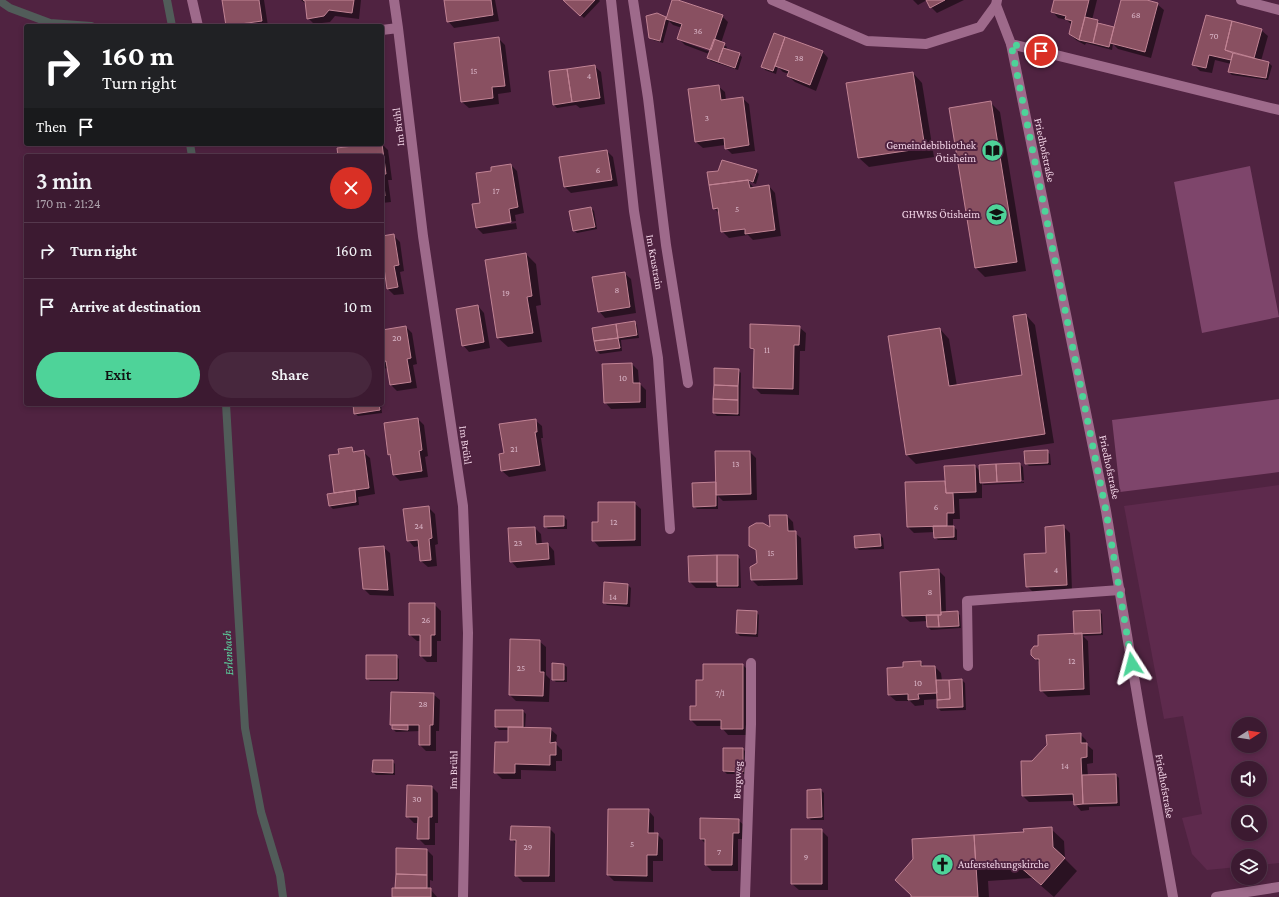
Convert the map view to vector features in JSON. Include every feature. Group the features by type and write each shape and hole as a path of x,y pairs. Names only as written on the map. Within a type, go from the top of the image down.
{"street":[{"path":"192,0 198,24"},
{"name":"Im Brühl","path":"394,0 423,236 463,506 468,633 463,897"},
{"name":"Im Krustrain","path":"611,0 634,211 658,358 670,529"},
{"path":"633,0 648,98 666,245 688,383"},
{"path":"772,0 867,42 926,44 980,27 997,2"},
{"path":"1241,0 1279,10"},
{"name":"Friedhofstraße","path":"997,2 1011,44 1106,511 1173,897"},
{"path":"384,30 398,28"},
{"path":"1011,44 1279,110"},
{"path":"968,666 966,601 1120,590"},
{"name":"Bergweg","path":"745,897 751,724 751,663"},
{"path":"1216,897 1279,887"}],"shaded area":[{"path":"1250,166 1279,317 1202,333 1174,182"},
{"path":"1279,399 1279,472 1120,492 1112,420"},
{"path":"1279,485 1279,863 1267,864 1267,849 1231,849 1231,868 1207,870 1192,854 1182,818 1202,814 1183,716 1164,719 1124,506"}],"building":[{"path":"222,0 259,0 262,21 240,24 226,24"},
{"path":"303,0 354,0 352,13 329,10 324,16 307,19 305,1"},
{"path":"444,0 491,0 493,15 447,22"},
{"path":"563,0 595,0 580,16"},
{"path":"672,0 678,0 723,15 711,50 677,39 682,24 666,19"},
{"path":"926,0 945,0 930,8"},
{"path":"1054,0 1089,0 1079,40 1069,34 1072,21 1065,19 1066,16 1051,12"},
{"path":"1121,0 1147,0 1158,3 1145,52 1110,43"},
{"path":"657,13 666,17 660,41 649,38 646,16"},
{"path":"1206,15 1232,21 1225,50 1233,53 1231,60 1209,55 1206,68 1192,65"},
{"path":"1085,17 1098,20 1093,43 1079,40"},
{"path":"1232,21 1262,29 1254,58 1225,50"},
{"path":"1098,23 1114,27 1109,47 1093,43"},
{"path":"774,33 785,37 773,71 761,67"},
{"path":"499,37 505,86 492,87 493,98 461,102 454,43"},
{"path":"785,37 823,51 810,85 787,76 789,71 775,66"},
{"path":"714,39 725,43 718,62 707,58"},
{"path":"723,48 740,53 735,68 718,62"},
{"path":"1233,53 1269,62 1266,78 1228,72"},
{"path":"595,65 600,98 572,102 567,69"},
{"path":"567,69 572,102 553,105 549,71"},
{"path":"913,72 925,148 858,158 846,83"},
{"path":"719,85 721,100 743,97 749,145 725,149 724,138 695,142 688,89"},
{"path":"991,101 1017,262 975,268 949,108"},
{"path":"353,146 382,146 383,154 338,154 337,148"},
{"path":"607,150 612,180 564,187 559,157"},
{"path":"384,159 386,174 384,174"},
{"path":"722,160 757,170 753,182 748,180 709,185 707,172 718,171"},
{"path":"511,164 518,207 509,209 511,222 476,228 472,204 480,203 476,173 491,171 491,167"},
{"path":"748,180 750,188 769,185 775,230 745,234 745,229 721,232 718,208 713,209 709,185"},
{"path":"591,207 595,227 573,231 569,211"},
{"path":"394,234 399,265 394,266 398,287 387,289 384,268 384,236"},
{"path":"526,253 532,296 527,297 533,333 497,338 485,260"},
{"path":"625,272 630,307 598,312 592,277"},
{"path":"478,305 484,342 462,346 456,309"},
{"path":"1026,314 1045,434 906,455 888,336 940,328 949,386 1022,375 1013,316"},
{"path":"635,321 637,335 618,338 616,324"},
{"path":"616,324 618,338 594,341 592,328"},
{"path":"750,324 800,326 799,345 794,345 793,389 753,388 754,349 750,348"},
{"path":"406,326 411,358 407,359 411,382 390,385 386,361 384,362 384,330"},
{"path":"618,338 620,348 596,351 594,341"},
{"path":"632,363 633,383 640,383 640,402 604,403 602,364"},
{"path":"714,368 739,369 738,386 714,385"},
{"path":"714,385 738,386 738,400 713,399"},
{"path":"713,399 738,400 738,414 713,413"},
{"path":"353,406 379,406 380,410 354,414"},
{"path":"418,418 422,450 419,451 422,471 393,475 390,454 388,455 384,423"},
{"path":"536,419 537,432 535,432 540,465 501,471 499,454 504,453 499,424"},
{"path":"352,447 353,452 364,450 369,488 334,493 329,455 339,454 338,449"},
{"path":"1048,450 1048,463 1025,464 1024,451"},
{"path":"715,451 750,451 751,494 716,495"},
{"path":"1020,463 1021,481 997,482 996,464"},
{"path":"996,464 997,482 980,483 979,465"},
{"path":"975,465 976,492 946,493 944,466"},
{"path":"945,481 946,493 953,493 954,513 947,513 947,526 907,527 905,482"},
{"path":"716,482 716,506 693,507 692,483"},
{"path":"355,490 356,502 329,506 327,494"},
{"path":"598,502 635,502 635,540 592,541 592,522 598,522"},
{"path":"429,506 432,538 429,539 431,560 420,561 418,540 407,541 403,509"},
{"path":"769,515 787,515 788,531 796,531 797,579 751,580 750,567 757,563 756,550 749,546 749,527 756,523 763,523 770,527"},
{"path":"544,516 564,516 564,526 544,527"},
{"path":"1064,525 1067,585 1026,587 1024,554 1046,553 1045,527"},
{"path":"933,526 954,526 954,537 934,538"},
{"path":"535,527 536,544 548,543 549,559 510,562 508,528"},
{"path":"880,534 881,546 855,548 854,536"},
{"path":"384,546 388,590 363,589 359,548"},
{"path":"717,555 717,582 689,582 688,556"},
{"path":"717,555 738,555 738,586 717,586"},
{"path":"939,569 941,615 902,616 900,572"},
{"path":"604,582 628,584 627,604 603,603"},
{"path":"409,603 435,603 435,635 431,635 431,656 420,656 420,635 409,635"},
{"path":"737,610 757,611 756,634 736,633"},
{"path":"1100,610 1101,633 1074,634 1073,611"},
{"path":"958,611 959,626 939,627 938,615 941,615 941,612"},
{"path":"926,615 938,615 939,627 927,627"},
{"path":"1082,633 1084,689 1040,691 1039,659 1035,659 1031,655 1031,650 1034,646 1038,646 1038,635"},
{"path":"510,639 540,640 540,672 544,672 543,696 509,695"},
{"path":"366,655 397,655 397,679 366,679"},
{"path":"921,661 921,666 935,666 937,693 918,694 919,699 908,700 908,694 888,695 887,668 903,667 903,662"},
{"path":"552,663 564,664 564,680 552,680"},
{"path":"703,664 743,664 743,729 721,729 721,720 690,720 690,706 696,706 696,680 703,680"},
{"path":"962,679 963,707 937,708 937,700 950,699 949,680"},
{"path":"936,680 949,680 950,699 937,700"},
{"path":"391,692 434,693 433,725 430,725 430,745 419,745 419,725 390,725"},
{"path":"495,710 523,710 523,727 495,727"},
{"path":"392,725 408,725 408,730 392,729"},
{"path":"508,727 551,728 550,743 556,742 556,755 550,755 550,765 515,764 515,773 494,773 495,742 508,742"},
{"path":"1081,733 1081,743 1087,743 1087,757 1081,758 1083,804 1074,805 1073,794 1022,796 1021,761 1032,761 1047,745 1046,735"},
{"path":"723,748 743,748 743,772 723,771"},
{"path":"373,760 393,760 393,773 372,772"},
{"path":"1116,774 1117,803 1083,804 1082,775"},
{"path":"407,785 432,786 432,817 429,817 429,839 417,839 418,817 406,817"},
{"path":"821,789 822,817 807,818 807,790"},
{"path":"608,809 649,809 648,833 658,833 657,855 647,855 647,876 607,875"},
{"path":"700,818 739,819 739,833 733,833 732,865 705,865 705,839 700,839"},
{"path":"511,826 550,827 549,876 515,876 516,840 510,840"},
{"path":"1052,827 1053,847 1065,858 1041,885 1019,866 976,869 974,835 1024,832 1023,829"},
{"path":"791,829 822,829 822,884 791,884"},
{"name":"Auferstehungskirche","path":"974,835 978,897 911,897 911,895 895,880 913,859 912,839"},
{"path":"396,848 427,849 427,875 396,874"},
{"path":"396,874 427,875 427,888 395,888"},
{"path":"392,888 431,888 431,897 392,897"}],"waterway":[{"name":"Erlenbach","path":"167,0 172,24"},
{"path":"0,1 10,8 50,23 64,24"},
{"name":"Erlenbach","path":"190,146 192,154"},
{"name":"Erlenbach","path":"226,406 245,728 261,812 280,875 283,897"}],"place":[{"name":"Gemeindebibliothek Ötisheim","path":"992,151"},
{"name":"GHWRS Ötisheim","path":"996,214"},
{"name":"Auferstehungskirche","path":"942,864"}],"route":[{"path":"1041,51 1011,44 1106,511 1132,664"}]}
